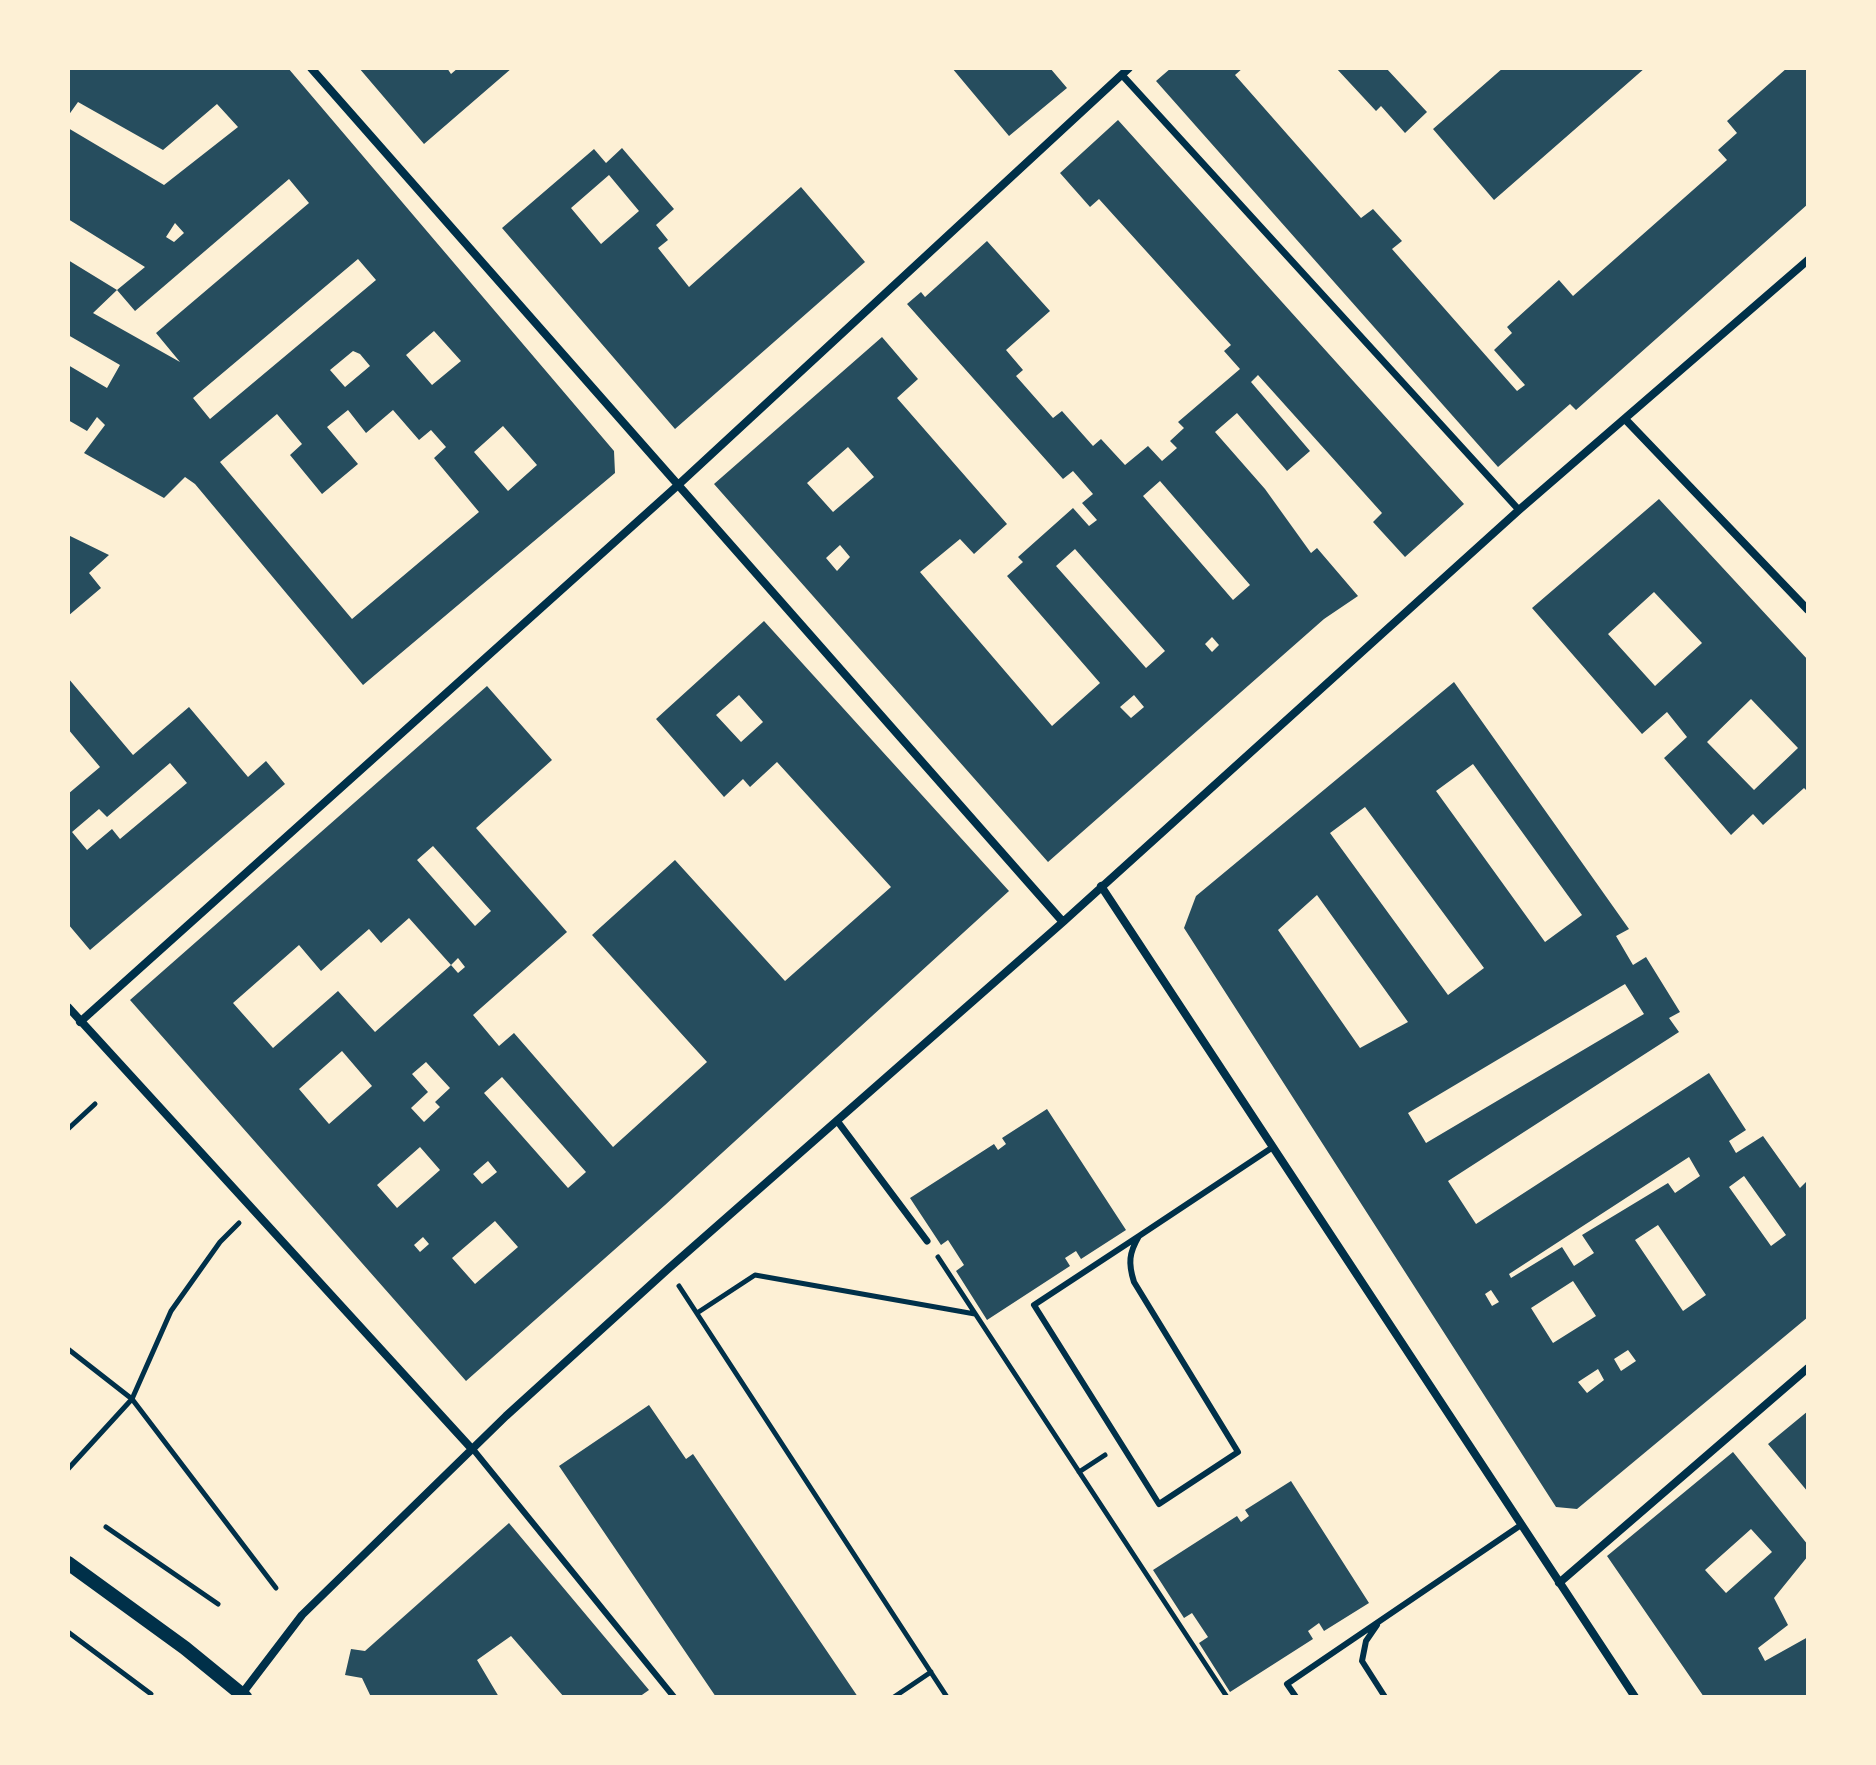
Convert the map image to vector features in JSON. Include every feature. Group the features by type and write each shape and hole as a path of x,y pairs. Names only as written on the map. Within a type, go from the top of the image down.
{"street":[{"path":"311,68 1063,922"},
{"path":"80,1022 677,486 1125,72 1519,510"},
{"path":"68,1563 185,1648 242,1696 302,1615 471,1448 668,1269 1063,922 1519,510 1808,260"},
{"path":"1625,419 1808,610"},
{"path":"1101,886 1635,1697"},
{"path":"68,1007 471,1448"},
{"path":"838,1122 927,1241"},
{"path":"1559,1583 1808,1368"}],"lane":[{"path":"1139,1236 1131,1249 1129,1266 1134,1282 1238,1452 1159,1504 1034,1305 1273,1147"},
{"path":"471,1448 674,1697"},
{"path":"1296,1697 1287,1684 1521,1525"},
{"path":"1379,1622 1366,1641 1362,1661 1385,1697"}],"path":[{"path":"68,1129 95,1104"},
{"path":"68,1469 132,1399 171,1311 220,1242 253,1210"},
{"path":"927,1241 1227,1697"},
{"path":"668,1269 947,1697"},
{"path":"697,1313 755,1275 975,1314"},
{"path":"68,1349 132,1399 276,1588"},
{"path":"1079,1472 1121,1444"},
{"path":"106,1527 218,1604"},
{"path":"68,1632 151,1694"},
{"path":"103,1671 113,1666"},
{"path":"894,1697 931,1672"}],"building":[{"path":"68,68 288,68 614,451 615,473 363,685 195,484 185,477 164,498 84,453 105,425 97,417 87,431 68,420 68,365 107,388 120,365 68,335 68,260 117,290 145,267 68,219 68,128 164,185 238,127 217,104 163,150 78,102 68,116","holes":["289,179 309,203 156,333 180,362 93,313 117,290 135,311","175,223 184,233 174,242 166,237","358,259 376,280 210,419 193,398","434,331 461,361 432,385 406,355","353,351 370,366 345,387 330,370","348,410 366,433 393,410 419,440 431,430 446,447 434,458 479,512 352,619 220,462 277,414 302,444 290,455 322,494 358,464 327,427","503,426 537,465 508,491 474,452"]},
{"path":"359,68 447,68 451,74 458,68 512,68 424,144"},
{"path":"952,68 1050,68 1067,88 1009,136"},
{"path":"1171,68 1243,68 1235,75 1361,218 1373,209 1402,241 1392,249 1517,391 1525,385 1494,350 1512,333 1507,327 1559,280 1573,296 1727,160 1718,150 1737,133 1727,121 1787,68 1808,68 1808,204 1576,410 1570,404 1498,467 1156,81"},
{"path":"1336,68 1386,68 1427,112 1405,133 1381,106 1376,111"},
{"path":"1503,68 1645,68 1494,200 1433,129"},
{"path":"1118,120 1464,504 1405,557 1373,522 1382,513 1258,375 1251,382 1310,451 1287,471 1237,413 1215,432 1265,489 1311,553 1317,548 1358,596 1324,619 1048,862 714,484 882,337 918,379 897,398 1007,524 974,554 960,539 920,572 1052,726 1100,683 1007,576 1023,562 1018,557 1073,508 1089,526 1097,520 1082,503 1093,494 1073,471 1063,479 907,304 921,292 925,297 987,241 1050,311 1006,350 1023,370 1016,376 1053,418 1062,411 1093,446 1101,439 1125,465 1148,446 1162,461 1177,448 1170,441 1184,428 1178,422 1240,369 1224,351 1231,345 1099,199 1090,207 1060,173","holes":["848,447 874,477 833,512 807,483","1160,481 1250,585 1233,600 1143,496","840,545 850,557 837,571 826,558","1075,549 1165,651 1146,668 1056,566","1212,637 1219,645 1212,652 1205,644","1134,695 1144,707 1131,718 1120,707"]},
{"path":"622,148 674,209 656,225 668,240 658,248 689,287 801,187 865,262 675,429 502,228 594,149 606,163","holes":["609,175 639,211 601,244 571,208"]},
{"path":"1659,499 1808,660 1808,792 1804,788 1763,825 1753,814 1731,835 1664,758 1687,737 1667,712 1642,734 1532,608","holes":["1654,592 1702,643 1655,686 1608,634","1751,699 1798,748 1754,790 1707,742"]},
{"path":"68,535 109,555 89,573 101,588 68,616"},
{"path":"764,621 1009,891 665,1205 466,1381 130,1000 487,686 552,760 476,828 567,932 473,1015 499,1046 514,1033 613,1147 707,1062 592,935 675,860 785,981 891,887 777,762 750,787 743,779 724,797 656,719","holes":["739,695 763,722 741,742 716,715","433,846 491,911 475,926 417,860","409,918 451,965 375,1032 338,991 273,1048 233,1003 299,945 321,971 369,929 381,943","458,958 465,967 458,973 451,965","342,1051 372,1086 329,1124 299,1089","426,1062 450,1088 435,1102 440,1107 424,1122 411,1108 428,1092 412,1074","502,1077 586,1172 568,1188 484,1093","420,1147 440,1170 397,1208 377,1185","488,1161 497,1172 482,1184 473,1174","495,1221 518,1247 475,1284 452,1258","423,1237 429,1244 420,1252 414,1245"]},
{"path":"68,678 133,755 189,707 248,777 266,761 285,784 90,950 68,924 68,794 100,767 68,729","holes":["170,763 187,783 120,839 112,829 87,850 72,832 99,809 107,817"]},
{"path":"1454,682 1629,929 1616,936 1633,965 1646,957 1680,1012 1669,1018 1679,1032 1448,1181 1476,1224 1709,1073 1746,1130 1729,1141 1736,1153 1763,1136 1800,1188 1808,1180 1808,1317 1577,1509 1556,1507 1184,928 1196,896","holes":["1473,764 1582,915 1545,942 1436,791","1365,807 1484,968 1448,995 1330,833","1317,895 1408,1022 1360,1048 1278,930","1625,984 1644,1014 1426,1143 1408,1113","1689,1157 1700,1176 1675,1193 1668,1183 1582,1235 1594,1253 1574,1266 1562,1247 1511,1278 1509,1274","1744,1176 1786,1235 1771,1246 1729,1187","1658,1225 1706,1295 1683,1311 1635,1240","1573,1281 1596,1316 1553,1343 1531,1308","1491,1290 1499,1302 1492,1306 1485,1294","1628,1350 1636,1361 1621,1371 1614,1359","1598,1369 1604,1380 1587,1393 1578,1382"]},
{"path":"1047,1109 1126,1230 1081,1259 1076,1251 1065,1258 1070,1266 987,1320 956,1271 964,1265 948,1240 941,1245 910,1198 994,1144 998,1150 1006,1144 1002,1138"},
{"path":"649,1405 686,1459 693,1454 858,1697 716,1697 559,1466"},
{"path":"1808,1411 1808,1492 1768,1444"},
{"path":"1733,1452 1808,1545 1808,1556 1774,1598 1788,1625 1758,1648 1765,1661 1808,1637 1808,1697 1704,1697 1607,1556","holes":["1751,1529 1772,1552 1726,1593 1705,1570"]},
{"path":"1291,1481 1369,1603 1324,1631 1319,1623 1308,1631 1313,1639 1230,1692 1199,1643 1208,1637 1192,1613 1184,1618 1153,1570 1237,1516 1241,1522 1249,1516 1245,1510"},
{"path":"509,1523 649,1690 639,1697 564,1697 511,1636 477,1660 499,1697 371,1697 362,1678 345,1675 351,1649 365,1651"}]}
